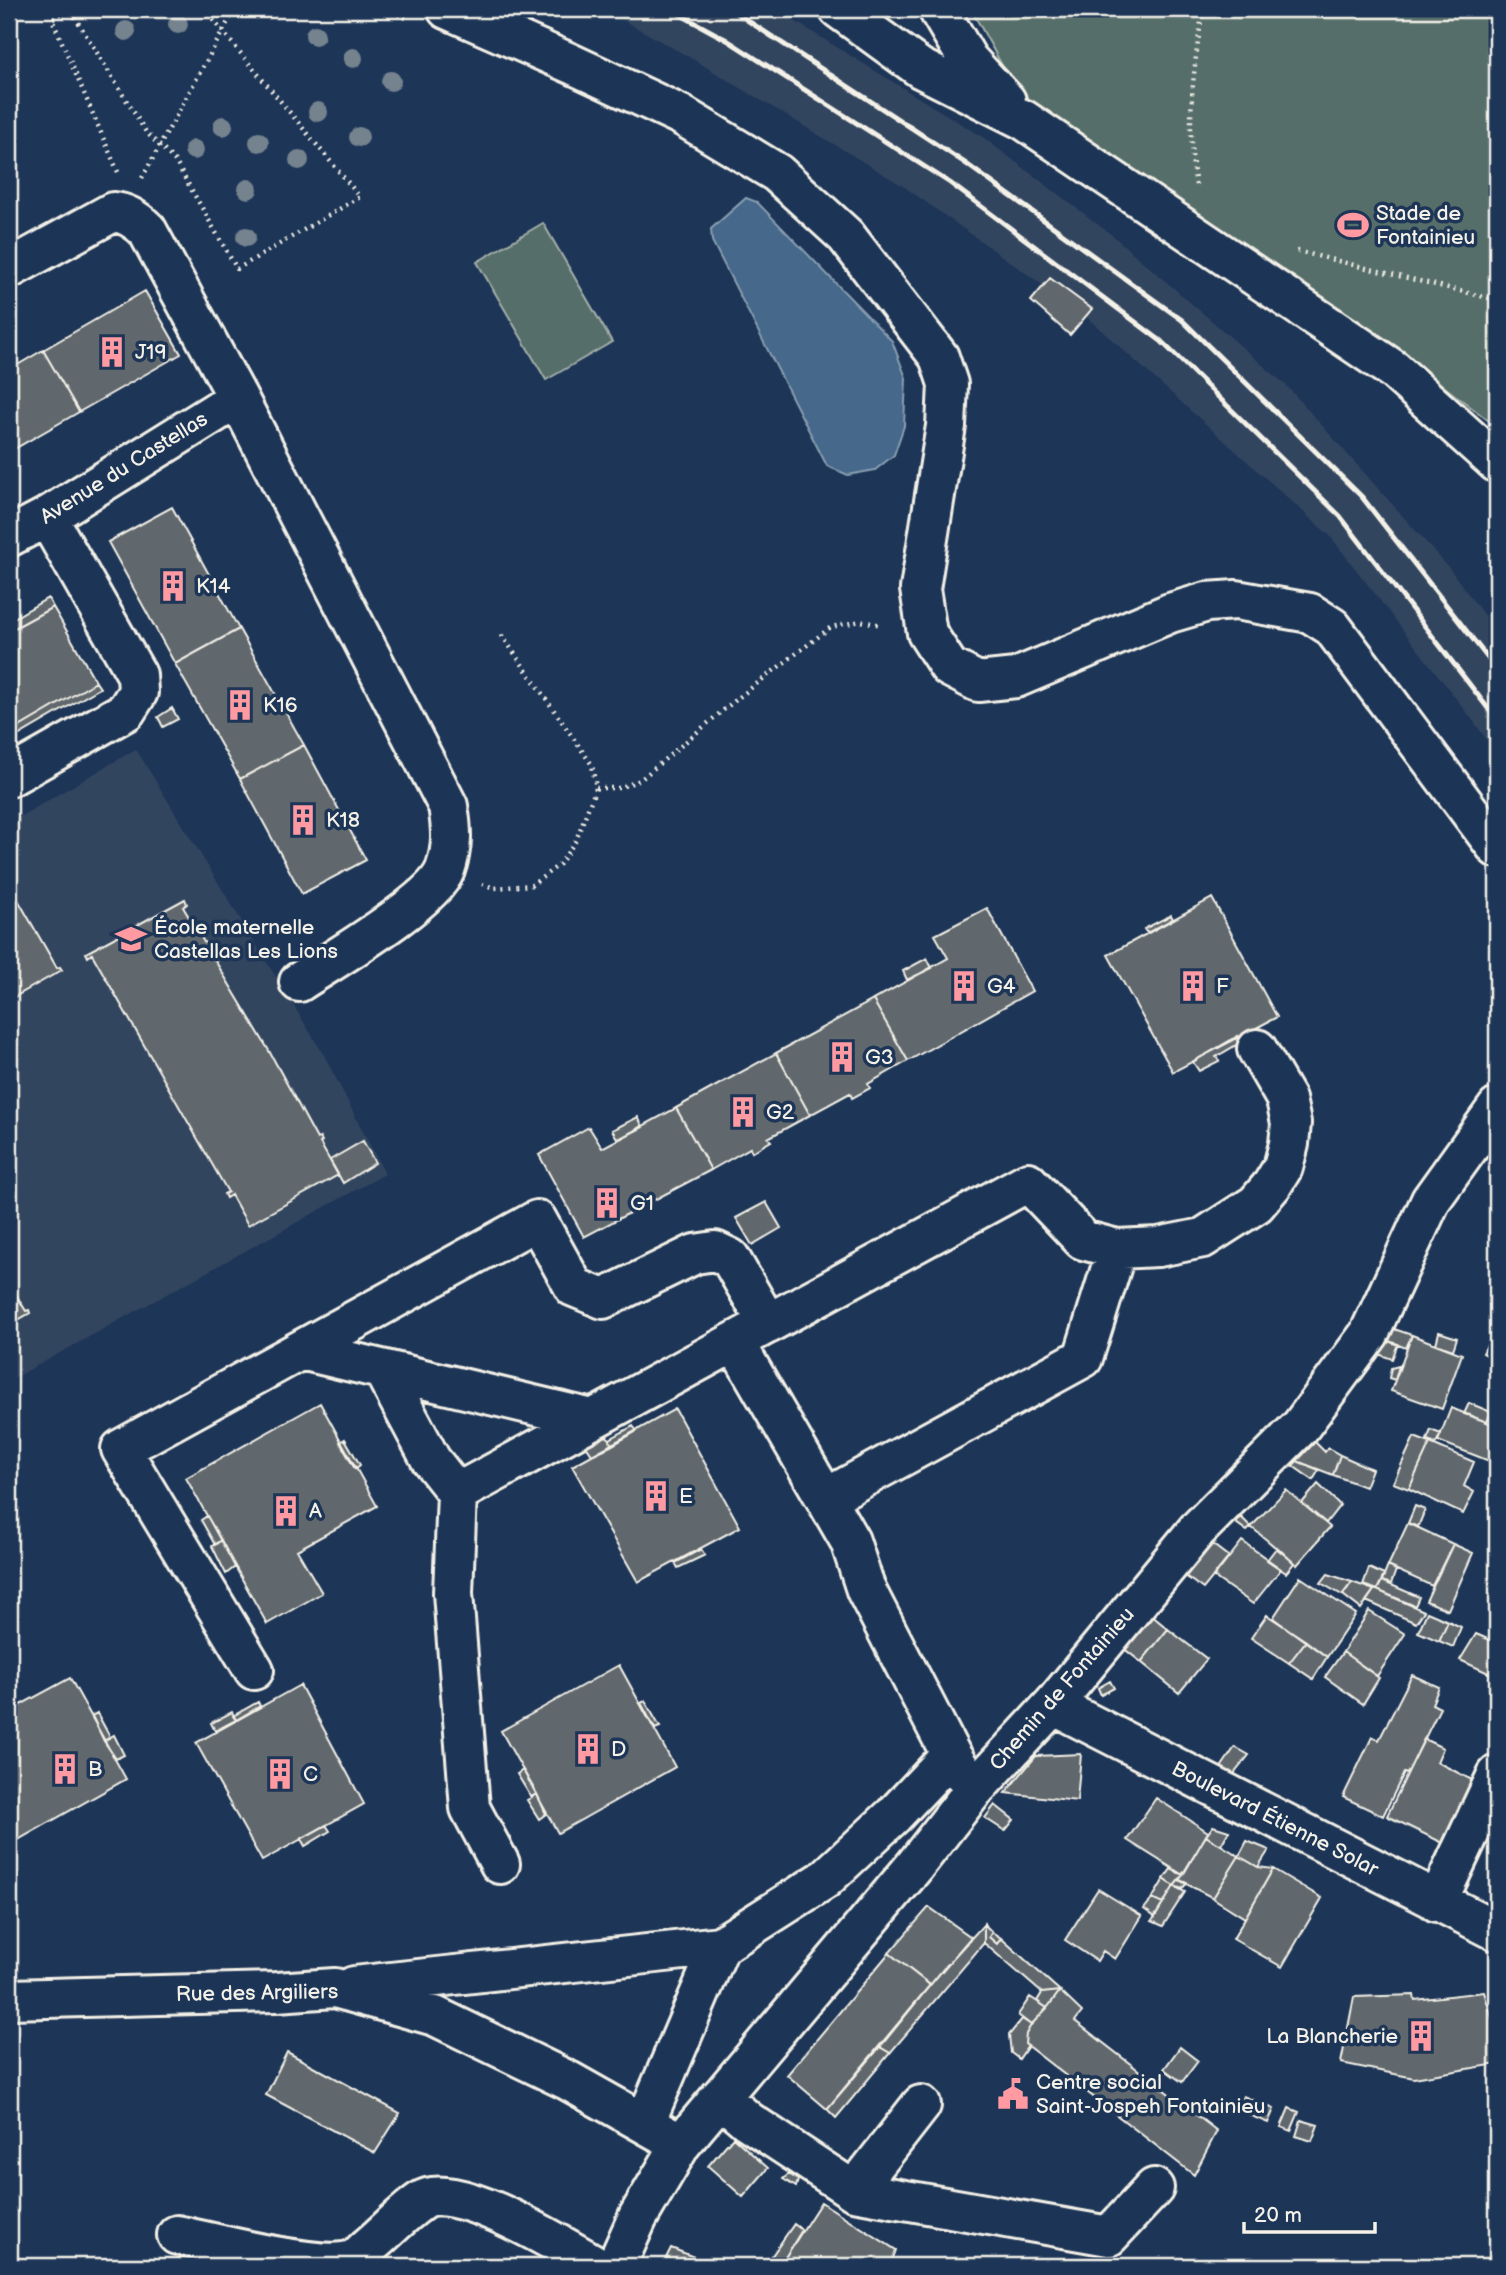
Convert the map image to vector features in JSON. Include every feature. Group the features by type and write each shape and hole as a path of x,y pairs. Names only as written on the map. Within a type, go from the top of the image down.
{"street":[{"path":"447,9 681,116 776,173 846,236 939,357 948,384 946,426 920,589 927,633 949,667 978,682 1016,678 1170,613 1207,602 1236,600 1310,612 1332,627 1495,841"},
{"path":"839,9 920,68 1024,120 1394,370 1497,463"},
{"path":"938,9 968,60 1024,120"},
{"path":"9,269 113,212 129,200 136,219 147,230 238,398 449,806 453,837 444,873 419,902 299,982"},
{"name":"Avenue du Castellas","path":"9,537 47,517 238,398"},
{"path":"9,777 126,711 138,692 137,674 47,517"},
{"path":"457,1493 1028,1182 1083,1240 1117,1249 1158,1247 1203,1238 1256,1204 1283,1167 1291,1123 1286,1098 1257,1049"},
{"name":"Chemin de Fontainieu","path":"616,2266 638,2217 681,2144 913,1868 974,1790 1053,1705 1196,1531 1301,1426 1369,1334 1431,1200 1497,1108"},
{"path":"254,1670 121,1449 537,1220 574,1287 603,1299 695,1254 715,1251 730,1258 768,1324"},
{"path":"826,1498 1083,1359 1117,1249"},
{"path":"726,1347 826,1498 850,1541 866,1590 951,1755 974,1790"},
{"path":"726,1347 836,1560 866,1590"},
{"path":"301,1350 592,1419"},
{"path":"383,1370 431,1460 457,1493 453,1592 470,1808 500,1864"},
{"name":"Boulevard Étienne Solar","path":"1053,1705 1497,1931"},
{"path":"335,1988 720,1947 824,1880 894,1815 951,1755"},
{"path":"1437,1902 1497,1775"},
{"path":"645,2123 720,1947"},
{"name":"Rue des Argiliers","path":"9,1999 335,1988 435,2016 569,2081 681,2144"},
{"path":"720,2097 748,2121 854,2191 1109,2236 1154,2188"},
{"path":"854,2191 921,2105"},
{"path":"177,2235 335,2265 354,2260 423,2199 446,2198 469,2201 515,2221 597,2266"}],"path":[{"path":"129,200 52,19 70,9 146,132 175,161 237,269 360,197 204,9"},
{"path":"129,200 235,9"},
{"path":"1197,189 1191,160 1194,65 1203,9"},
{"path":"1290,250 1497,300"},
{"path":"596,788 620,788 640,780 738,698 831,627 861,621 927,633"},
{"path":"444,873 495,888 532,886 560,864 576,840 596,788 592,765 501,634"}],"shaded area":[{"path":"603,9 775,9 984,138 1112,235 1286,385 1450,569 1497,633 1497,754 1330,536 1082,313 903,186 696,61"},
{"path":"746,198 757,202 892,341 906,378 904,426 894,455 875,470 848,475 827,466 712,241 711,229"},
{"name":"École maternelle Castellas Les Lions","path":"136,749 324,1055 385,1174 9,1381 9,823"}],"green space":[{"name":"Stade de Fontainieu","path":"971,9 1497,9 1497,427 1396,350 1021,100"},
{"path":"543,223 612,342 546,380 477,262"}],"building":[{"path":"1050,278 1092,309 1070,335 1031,301"},
{"name":"J19","path":"145,291 181,354 79,412 43,350"},
{"path":"43,350 79,412 9,452 9,370"},
{"name":"K14","path":"172,507 239,629 175,664 108,542"},
{"path":"48,598 53,607 9,631 9,621"},
{"path":"53,607 96,682 9,733 9,631"},
{"name":"K16","path":"239,629 304,745 240,779 175,664"},
{"path":"96,682 100,688 9,741 9,733"},
{"path":"172,708 178,719 163,727 158,717"},
{"name":"K18","path":"304,745 366,860 302,894 240,779"},
{"path":"9,884 57,968 62,970 9,1000"},
{"name":"F","path":"1212,898 1277,1017 1173,1072 1108,955"},
{"path":"185,899 187,904 183,907 268,1049 317,1139 322,1141 320,1143 338,1175 248,1225 231,1195 226,1198 224,1194 228,1192 92,954 88,957 86,953"},
{"name":"G4","path":"987,908 1032,991 908,1061 873,1000 948,958 935,935"},
{"path":"1171,915 1173,919 1147,933 1144,929"},
{"path":"927,958 932,968 907,980 903,971"},
{"name":"G3","path":"873,1000 908,1061 868,1084 870,1088 852,1098 850,1093 810,1115 776,1053"},
{"path":"1238,1036 1241,1042 1216,1057 1219,1061 1199,1071 1193,1062"},
{"name":"G2","path":"776,1053 810,1115 768,1138 771,1141 752,1152 750,1148 711,1170 676,1108"},
{"name":"G1","path":"676,1108 711,1170 584,1237 539,1155 589,1127 602,1148"},
{"path":"638,1117 643,1127 618,1140 612,1130"},
{"path":"363,1141 375,1163 343,1183 330,1160"},
{"path":"766,1202 781,1228 752,1245 736,1218"},
{"path":"9,1281 15,1293 9,1297"},
{"path":"15,1293 30,1313 9,1325 9,1297"},
{"path":"1391,1328 1412,1335 1406,1348 1385,1340"},
{"path":"1439,1332 1457,1338 1453,1350 1436,1344"},
{"path":"1412,1335 1462,1354 1442,1409 1391,1391"},
{"path":"1492,1335 1497,1338 1497,1360 1483,1353"},
{"path":"1385,1340 1398,1344 1392,1359 1378,1354"},
{"path":"1399,1366 1395,1380 1389,1378 1391,1368"},
{"name":"A","path":"320,1403 377,1506 297,1550 322,1593 267,1624 186,1478"},
{"path":"1469,1403 1491,1412 1487,1422 1464,1414"},
{"path":"1451,1408 1497,1426 1497,1464 1438,1441"},
{"name":"E","path":"675,1409 740,1527 638,1582 572,1466"},
{"path":"633,1426 637,1431 611,1446 610,1439"},
{"path":"1431,1430 1441,1434 1436,1443 1427,1440"},
{"path":"606,1436 610,1439 611,1446 592,1455 586,1446"},
{"path":"1414,1437 1430,1443 1409,1489 1393,1483"},
{"path":"345,1439 360,1465 355,1469 340,1442"},
{"path":"1315,1442 1325,1452 1328,1448 1340,1455 1333,1475 1297,1461"},
{"path":"1430,1443 1474,1462 1464,1486 1474,1492 1463,1514 1409,1489"},
{"path":"1340,1455 1372,1469 1365,1487 1333,1475"},
{"path":"1297,1461 1319,1470 1313,1480 1293,1466"},
{"path":"1318,1484 1340,1505 1326,1523 1302,1503"},
{"path":"1286,1490 1330,1527 1297,1565 1251,1527"},
{"path":"1415,1506 1425,1510 1418,1527 1408,1523"},
{"path":"207,1516 221,1540 215,1545 201,1520"},
{"path":"1241,1517 1251,1527 1247,1531 1236,1523"},
{"path":"1408,1523 1453,1544 1432,1586 1388,1566"},
{"path":"221,1540 235,1567 226,1574 212,1546"},
{"path":"1242,1541 1281,1569 1253,1604 1214,1577"},
{"path":"1212,1544 1229,1557 1203,1589 1184,1575"},
{"path":"1453,1544 1473,1553 1448,1610 1426,1601"},
{"path":"1277,1547 1294,1563 1286,1573 1267,1560"},
{"path":"701,1549 705,1555 678,1568 675,1563"},
{"path":"1388,1566 1396,1570 1391,1584 1382,1581"},
{"path":"1369,1568 1384,1575 1377,1590 1363,1585"},
{"path":"1328,1574 1352,1582 1342,1595 1321,1583"},
{"path":"1300,1577 1356,1614 1327,1657 1273,1618"},
{"path":"1382,1581 1419,1597 1415,1606 1377,1590"},
{"path":"1352,1582 1374,1590 1361,1609 1343,1595"},
{"path":"1374,1590 1424,1611 1416,1623 1366,1601"},
{"path":"1369,1611 1405,1634 1377,1676 1343,1652"},
{"path":"1427,1612 1448,1621 1439,1641 1418,1632"},
{"path":"1150,1614 1168,1629 1141,1662 1122,1647"},
{"path":"1267,1615 1306,1641 1289,1663 1251,1638"},
{"path":"1448,1621 1461,1627 1453,1647 1439,1641"},
{"path":"1168,1629 1207,1659 1179,1693 1141,1662"},
{"path":"1476,1634 1497,1643 1497,1677 1460,1660"},
{"path":"1306,1641 1327,1657 1313,1679 1289,1663"},
{"path":"1343,1652 1379,1678 1363,1704 1325,1677"},
{"name":"D","path":"619,1665 675,1767 558,1833 501,1731"},
{"path":"1412,1675 1439,1687 1432,1704 1440,1708 1383,1816 1343,1797 1372,1737 1379,1740"},
{"name":"B","path":"70,1678 126,1779 9,1845 9,1711"},
{"path":"1110,1681 1114,1688 1101,1695 1098,1688"},
{"name":"C","path":"300,1685 364,1804 262,1861 196,1743"},
{"path":"645,1701 660,1727 655,1729 641,1703"},
{"path":"258,1702 260,1706 236,1720 233,1716"},
{"path":"232,1712 236,1720 215,1731 211,1723"},
{"path":"97,1713 110,1737 104,1741 92,1716"},
{"path":"114,1735 124,1755 116,1759 104,1741"},
{"path":"1424,1739 1443,1748 1437,1762 1476,1782 1447,1845 1387,1816"},
{"path":"1235,1747 1249,1755 1233,1775 1220,1769"},
{"path":"1081,1754 1077,1801 1005,1793 1036,1756"},
{"path":"523,1770 537,1794 531,1797 517,1774"},
{"path":"537,1794 546,1814 539,1819 527,1800"},
{"path":"1156,1798 1208,1832 1183,1875 1127,1840"},
{"path":"995,1805 1014,1820 1005,1831 985,1818"},
{"path":"326,1825 330,1831 305,1846 301,1839"},
{"path":"1213,1826 1229,1831 1221,1845 1206,1836"},
{"path":"1206,1836 1239,1856 1213,1898 1179,1880"},
{"path":"1247,1841 1269,1850 1258,1867 1239,1856"},
{"path":"1239,1856 1258,1867 1273,1869 1245,1918 1213,1898"},
{"path":"1171,1869 1183,1875 1174,1886 1164,1879"},
{"path":"1273,1869 1322,1898 1282,1967 1233,1939"},
{"path":"1164,1879 1174,1886 1163,1904 1152,1899"},
{"path":"1179,1880 1187,1883 1182,1889 1174,1886"},
{"path":"1174,1886 1185,1892 1163,1926 1152,1921"},
{"path":"1098,1889 1142,1916 1115,1959 1103,1951 1097,1961 1065,1940"},
{"path":"1152,1899 1163,1904 1155,1917 1144,1909"},
{"path":"929,1907 971,1937 930,1985 889,1953"},
{"path":"984,1924 992,1932 989,1937 997,1944 1001,1938 1060,1991 1042,1993 984,1943"},
{"path":"984,1924 984,1943 890,2053 880,2047 944,1968"},
{"path":"992,1932 1001,1938 997,1944 989,1937"},
{"path":"889,1953 930,1985 827,2109 787,2075"},
{"path":"1060,1991 1047,2008 1037,2001 1042,1993"},
{"path":"1060,1991 1082,2012 1075,2021 1217,2131 1194,2175 1025,2044 1031,2025"},
{"name":"La Blancherie","path":"1484,1992 1494,2025 1497,2064 1414,2078 1341,2063 1354,1997 1414,1995 1415,2000"},
{"path":"1030,1997 1047,2008 1031,2025 1018,2015"},
{"path":"1022,2019 1031,2025 1026,2034 1025,2044 1028,2046 1019,2059 1011,2053 1009,2035"},
{"path":"880,2047 890,2053 836,2118 827,2109"},
{"path":"1180,2047 1198,2061 1182,2082 1164,2069"},
{"path":"287,2052 400,2113 375,2153 266,2095"},
{"path":"1243,2096 1274,2109 1268,2123 1237,2110"},
{"path":"1289,2108 1299,2112 1291,2131 1281,2127"},
{"path":"1301,2120 1318,2125 1312,2141 1296,2136"},
{"path":"733,2137 768,2168 743,2197 708,2166"},
{"path":"789,2174 798,2180 796,2187 783,2179"},
{"path":"821,2202 896,2250 890,2266 781,2264"},
{"path":"794,2224 802,2230 781,2264 771,2257"},
{"path":"671,2248 717,2266 662,2266"}],"railway":[{"path":"670,9 727,40 950,183 1161,341 1340,516 1497,720"},
{"path":"730,9 965,163 1182,320 1362,497 1497,670"}],"place":[{"name":"Stade de Fontainieu","path":"1353,225"},
{"name":"J19","path":"112,352"},
{"name":"K14","path":"173,586"},
{"name":"K16","path":"240,705"},
{"name":"K18","path":"303,820"},
{"name":"École maternelle Castellas Les Lions","path":"131,939"},
{"name":"G4","path":"964,986"},
{"name":"F","path":"1193,986"},
{"name":"G3","path":"842,1057"},
{"name":"G2","path":"743,1112"},
{"name":"G1","path":"607,1203"},
{"name":"E","path":"656,1496"},
{"name":"A","path":"286,1511"},
{"name":"D","path":"588,1749"},
{"name":"B","path":"65,1769"},
{"name":"C","path":"280,1774"},
{"name":"La Blancherie","path":"1421,2036"},
{"name":"Centre social Saint-Jospeh Fontainieu","path":"1013,2094"}]}
